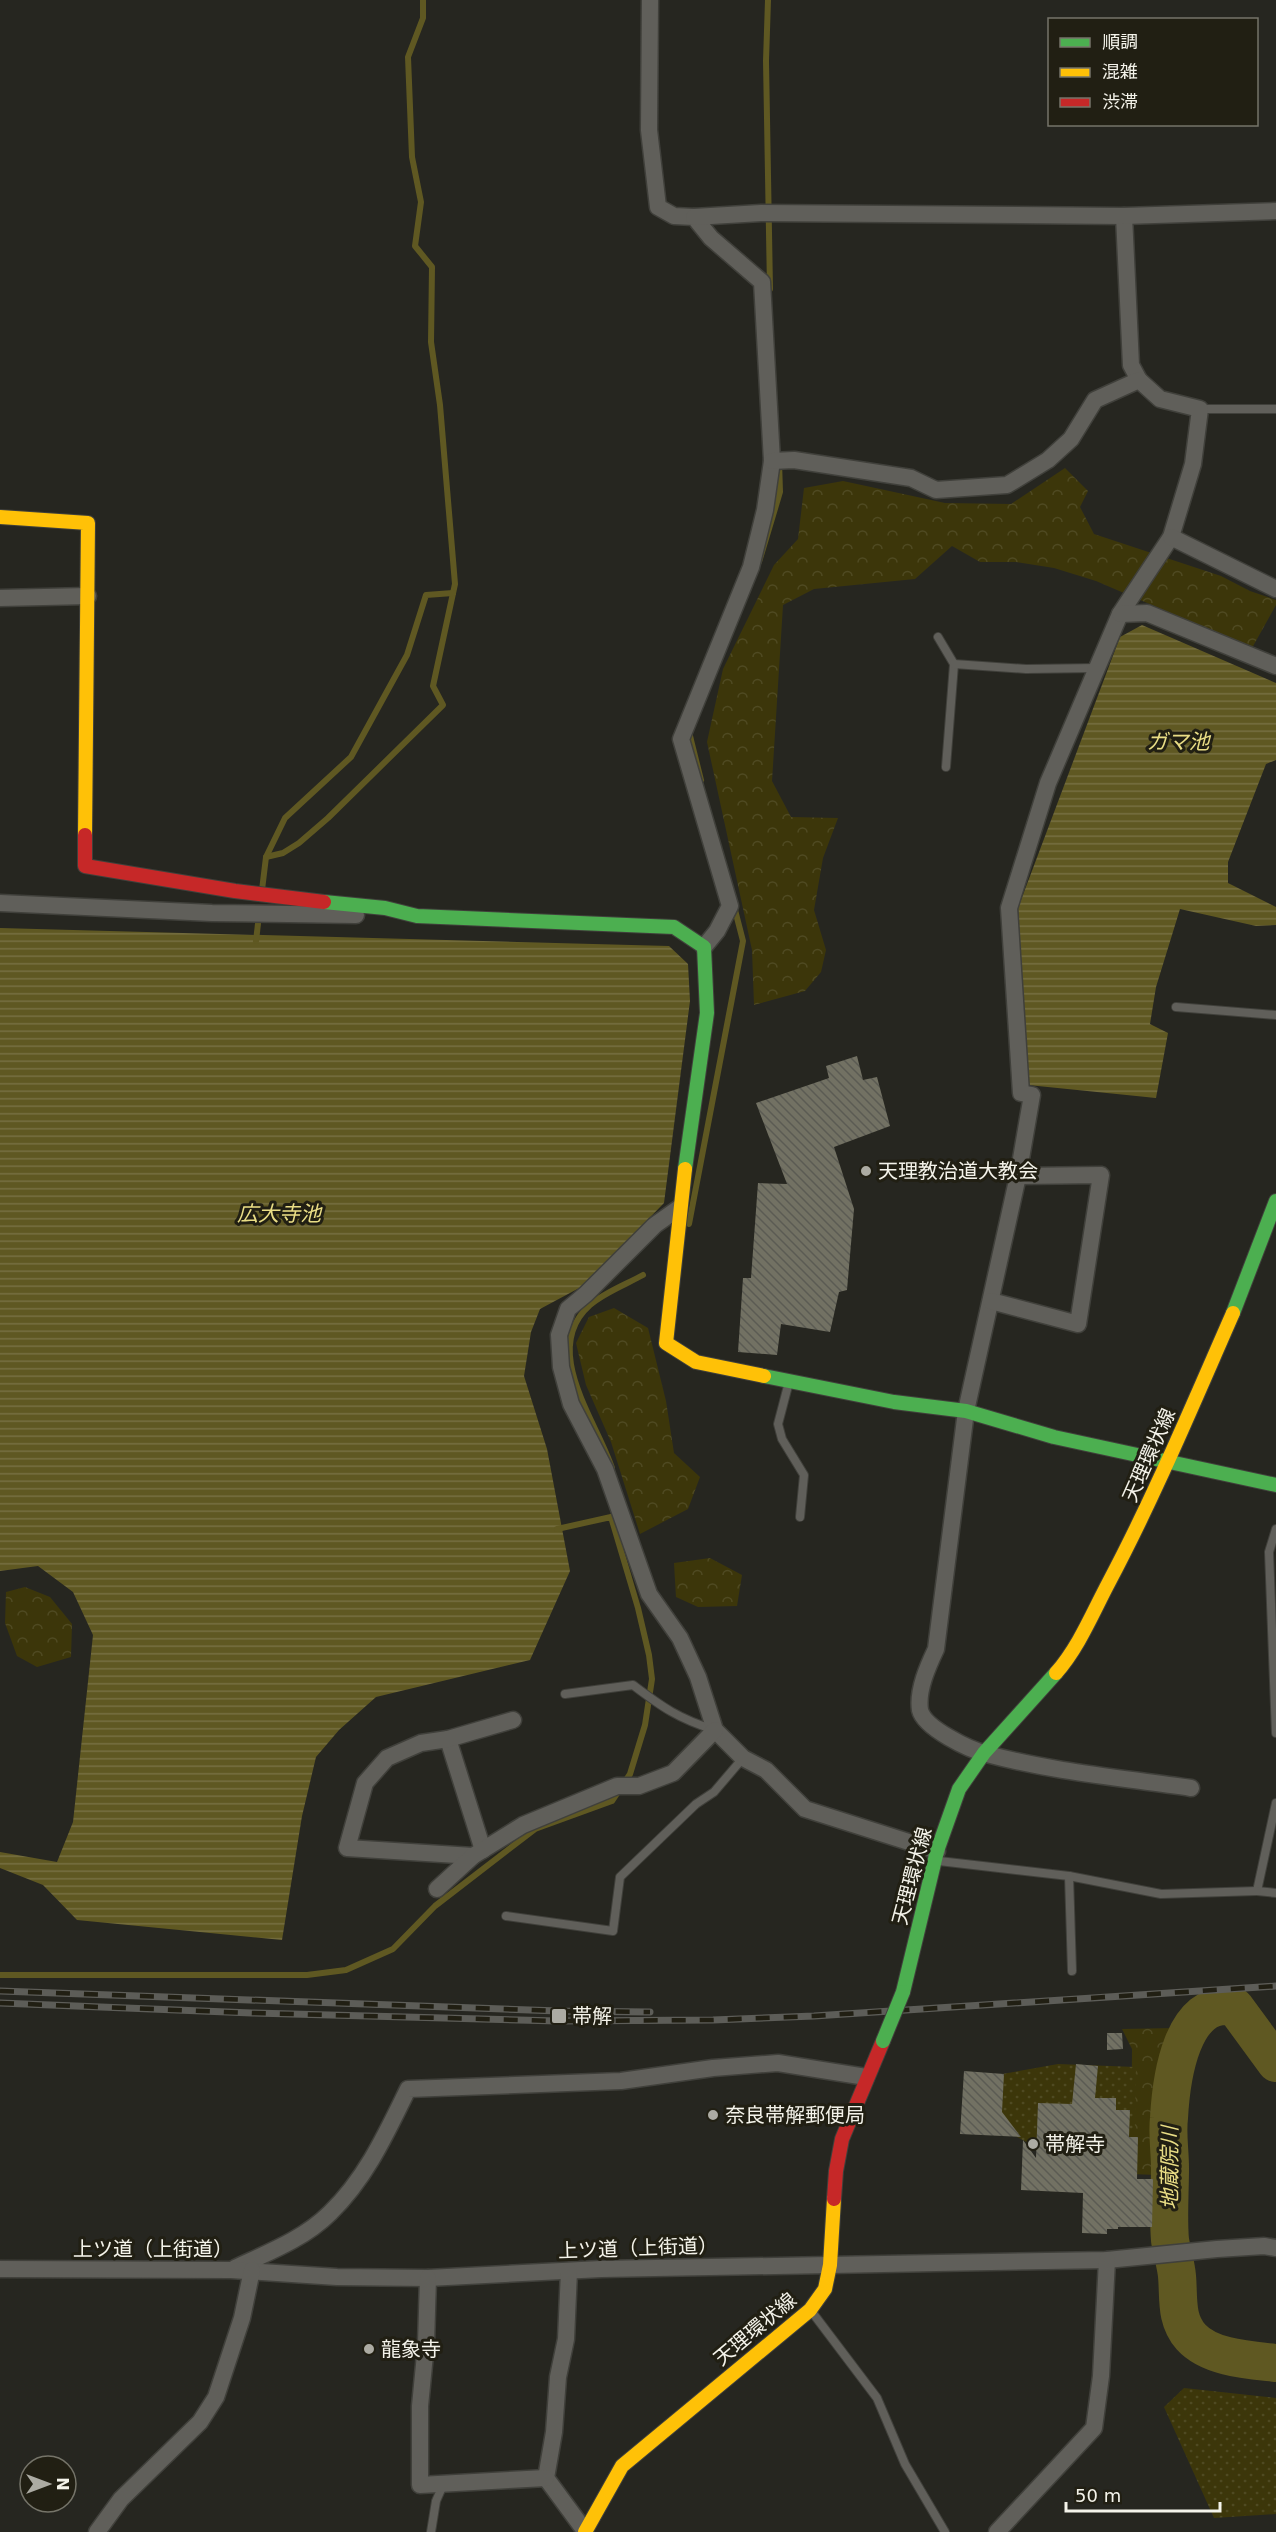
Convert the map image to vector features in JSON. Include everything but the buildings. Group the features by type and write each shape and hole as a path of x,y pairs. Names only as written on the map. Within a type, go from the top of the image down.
{"street":[{"path":"650,0 649,130 658,207 674,216 761,213 1124,216 1276,211"},
{"path":"1124,216 1131,365 1139,380 1160,399 1200,410 1193,464 1171,537 1120,614 1048,783 1009,908 1021,1093 1032,1095 1018,1176 966,1411 936,1649 923,1675 920,1711 931,1727 984,1753 1028,1763 1191,1788"},
{"path":"694,217 711,238 762,282 781,460 765,510 751,567 681,739 729,906 717,931 704,947 708,1012 679,1208 666,1343 696,1362 894,1402 966,1411 1054,1437 1276,1485"},
{"path":"781,460 911,478 936,490 1007,485 1048,460 1071,439 1095,400 1139,380"},
{"path":"0,517 88,523 85,866 171,882 277,897 389,907 417,916"},
{"path":"1171,537 1276,589"},
{"path":"0,598 88,596"},
{"path":"1120,614 1147,613 1276,666"},
{"path":"0,903 212,913 417,916 674,927 704,947"},
{"path":"991,1301 1078,1324 1101,1175 1018,1176"},
{"name":"天理環状線","path":"585,2532 622,2466 810,2310 825,2289 830,2265 836,2170 842,2139 903,1992 936,1856 959,1790 984,1753 1064,1664 1130,1543 1247,1281 1276,1201"},
{"path":"679,1208 656,1225 586,1294 568,1308 559,1335 561,1366 571,1404 604,1469 649,1594 680,1638 698,1677 715,1730 743,1758 766,1770 805,1809 936,1856"},
{"path":"478,1853 347,1848 365,1783 387,1758 421,1743 448,1739 513,1720"},
{"path":"438,1889 478,1853 523,1825 616,1786 639,1786 673,1773 715,1730"},
{"path":"448,1739 478,1853"},
{"path":"231,2270 290,2242 329,2215 359,2181 385,2137 408,2089 621,2082 713,2068 778,2063 866,2078"},
{"name":"上ツ道（上街道）","path":"0,2269 252,2270 337,2277 428,2278 569,2271 1107,2260 1264,2246 1276,2248"},
{"path":"997,2532 1094,2428 1101,2376 1107,2260"},
{"path":"98,2532 121,2499 200,2422 216,2397 242,2318 252,2270"},
{"path":"569,2271 566,2339 558,2377 554,2432 546,2478 585,2532"},
{"path":"428,2278 426,2344 420,2406 420,2485 546,2478"}],"lane":[{"path":"1200,410 1276,409"},
{"path":"938,637 954,664 946,767"},
{"path":"954,664 1026,669 1097,668"},
{"path":"1176,1007 1276,1015"},
{"path":"789,1381 778,1424 782,1438 804,1475 800,1517"},
{"path":"1276,1529 1269,1552 1276,1733"},
{"path":"565,1694 633,1685 660,1706 686,1721 715,1730"},
{"path":"506,1916 613,1931 620,1877 696,1804 714,1792 743,1758"},
{"path":"1257,1891 1276,1803"},
{"path":"936,1856 1069,1876 1161,1894 1257,1891 1276,1893"},
{"path":"1069,1876 1072,1971"},
{"path":"810,2310 877,2398 905,2464 945,2532"},
{"path":"431,2532 436,2501 444,2483"}],"green space":[{"path":"1065,468 1088,491 1080,507 1094,534 1221,576 1250,591 1276,600 1276,605 1252,648 1096,581 1054,568 1016,562 980,562 952,546 915,579 814,589 783,605 772,781 791,817 838,818 823,858 814,910 826,950 821,972 805,991 754,1005 752,950 707,742 723,669 774,565 798,539 804,488 843,481 945,503 1011,504"},
{"path":"614,1308 648,1328 666,1401 674,1453 700,1477 688,1509 640,1534 611,1442 586,1385 576,1343 589,1317"},
{"path":"710,1558 742,1575 737,1606 698,1607 676,1597 674,1563"},
{"path":"25,1587 50,1597 72,1624 71,1657 37,1667 17,1656 5,1623 6,1592"},
{"path":"1175,2028 1159,2072 1157,2175 1131,2174 1132,2049 1122,2029"},
{"path":"1058,2064 1136,2067 1134,2170 1070,2167 998,2126 1002,2074"},
{"path":"1184,2388 1276,2398 1276,2514 1214,2518 1164,2407"}],"water":[{"name":"ガマ池","path":"1142,625 1276,683 1276,760 1266,764 1228,862 1228,883 1276,907 1276,925 1256,926 1180,909 1156,987 1150,1024 1168,1033 1156,1098 1028,1085 1018,908 1120,637"},
{"name":"広大寺池","path":"0,928 669,946 688,964 690,1001 664,1203 583,1286 540,1309 531,1332 524,1376 547,1449 570,1571 530,1660 376,1697 339,1730 316,1757 302,1816 282,1940 77,1920 43,1885 0,1868 0,1852 57,1862 73,1822 93,1635 73,1592 38,1566 0,1571"}],"waterway":[{"path":"266,857 283,853 299,843 328,818 443,705 433,686 455,584 440,405 431,342 432,267 415,246 421,202 412,157 408,57 423,18 423,0"},
{"path":"768,0 766,61 770,289"},
{"path":"759,562 780,492 779,461"},
{"path":"262,890 266,857 285,818 351,757 407,655 426,595 453,593"},
{"path":"689,732 701,780"},
{"path":"689,1224 743,941 734,906"},
{"path":"256,941 259,915"},
{"path":"612,1468 576,1385 571,1363 570,1342 576,1323 590,1305 609,1292 643,1275"},
{"path":"0,1975 307,1975 346,1970 393,1949 435,1906 535,1829 612,1801 630,1774 645,1725 652,1679 649,1655 638,1608 611,1517 557,1529"},
{"name":"地蔵院川","path":"1276,2063 1235,2007 1217,2007 1202,2014 1182,2044 1170,2102 1168,2130 1170,2240 1182,2323 1191,2337 1208,2350 1230,2357 1276,2363"}],"railway":[{"path":"0,2003 252,2013 558,2021 713,2020 814,2016 1276,1986"},
{"path":"0,1991 559,2011 650,2012"}],"traffic: fast":[{"path":"324,902 385,908 417,916 674,927 704,947 707,1013 685,1169"},
{"path":"1233,1313 1276,1201"},
{"path":"764,1376 894,1402 966,1411 1054,1437 1276,1485"},
{"path":"903,1992 937,1851 959,1789 984,1753 1056,1673"},
{"path":"883,2041 903,1992"}],"traffic: slow":[{"path":"0,517 88,523 85,835"},
{"path":"685,1169 666,1343 696,1362 764,1376"},
{"path":"1056,1673 1079,1641 1126,1549 1233,1313"},
{"path":"585,2532 622,2466 810,2310 825,2289 830,2265 834,2199"}],"traffic: jam":[{"path":"85,835 85,866 235,891 324,902"},
{"path":"834,2199 842,2139 883,2041"}],"place":[{"name":"天理教治道大教会","path":"866,1171"},
{"name":"帯解","path":"559,2016"},
{"name":"奈良帯解郵便局","path":"713,2115"},
{"name":"帯解寺","path":"1033,2144"},
{"name":"龍象寺","path":"369,2349"}]}
